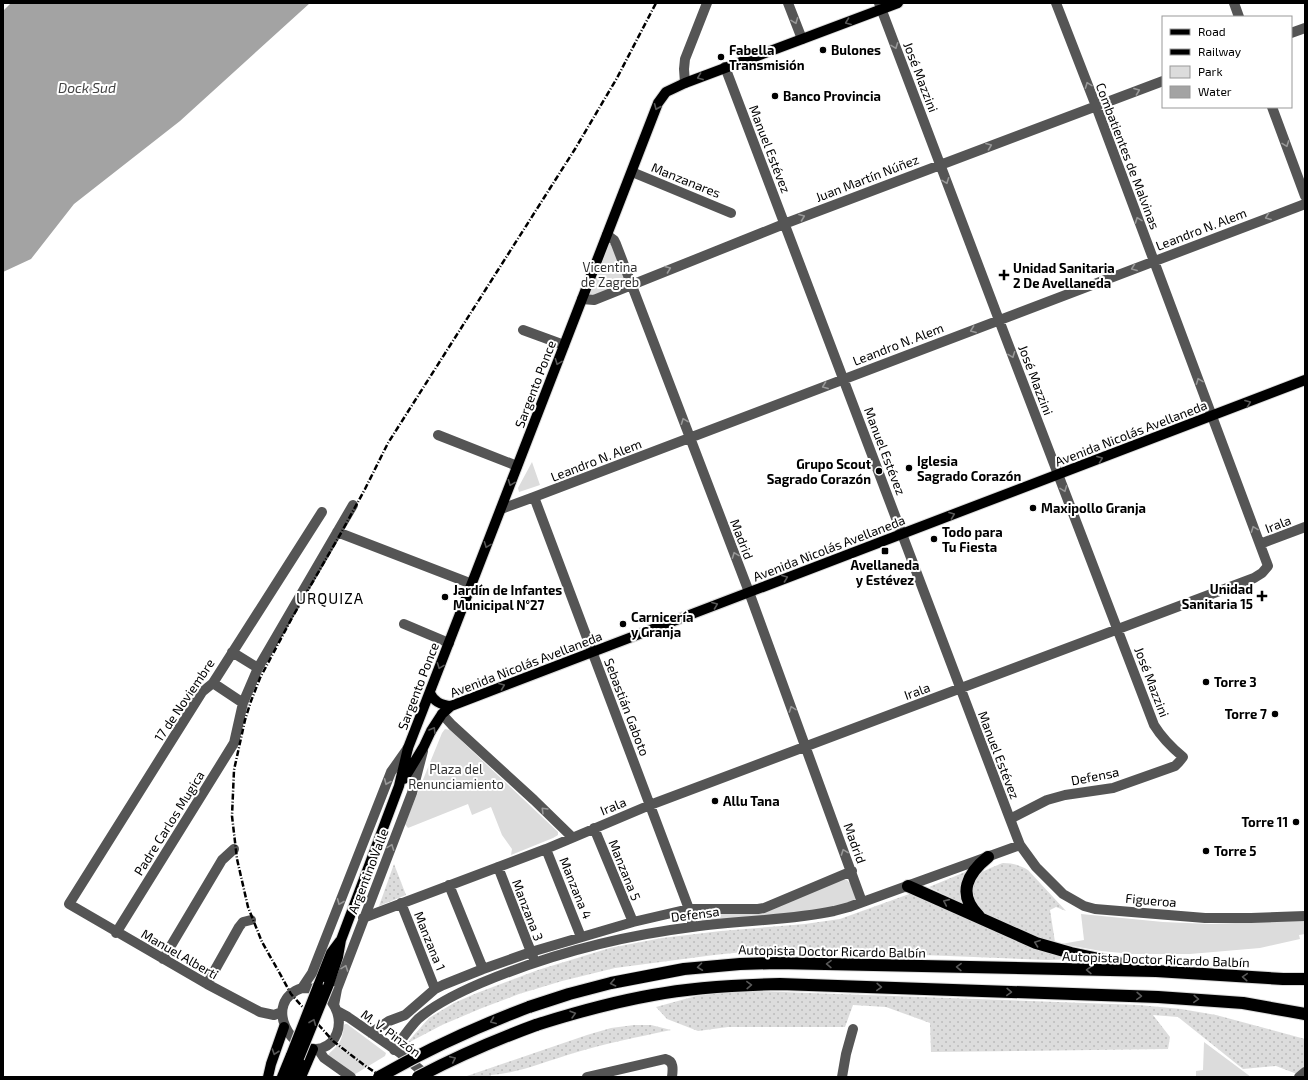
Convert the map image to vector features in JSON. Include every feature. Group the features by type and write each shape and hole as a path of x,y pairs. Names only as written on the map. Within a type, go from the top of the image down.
{"highway":[{"path":"981,918 970,904 967,888 973,871 988,856"},
{"path":"908,886 1036,943 1071,953 1156,971"},
{"name":"Autopista Doctor Ricardo Balbín","path":"379,1077 439,1044 522,1010 576,992 611,983 704,966 777,963 1156,971 1284,980 1305,979"},
{"path":"1284,980 1305,973"},
{"path":"418,1077 478,1047 536,1025 575,1013 655,995 724,986 780,984 1181,998 1242,1003 1305,1014"}],"main road":[{"name":"Sargento Ponce","path":"399,786 408,748 658,103 666,92 685,83 802,39 880,6 898,3"},
{"name":"Avenida Nicolás Avellaneda","path":"399,786 442,714 451,706 1305,380"},
{"path":"430,693 432,697 440,704 451,706"},
{"path":"290,1077 329,984 338,957 341,940 399,786"},
{"path":"282,1077 331,953 341,940"},
{"path":"268,1077 284,1027"},
{"path":"301,1077 315,1049"}],"street":[{"path":"685,83 685,59 707,3"},
{"path":"788,3 802,39"},
{"name":"Combatientes de Malvinas","path":"1056,3 1268,566"},
{"path":"1234,3 1239,16"},
{"name":"José Mazzini","path":"880,6 998,320 1154,725 1164,740 1183,757"},
{"path":"1292,33 1305,28"},
{"name":"Manuel Estévez","path":"725,67 1020,845"},
{"name":"Juan Martín Núñez","path":"582,299 594,300 784,224 1162,81"},
{"path":"1272,108 1305,196"},
{"name":"Manzanares","path":"632,172 731,213"},
{"name":"Leandro N. Alem","path":"501,509 534,498 1305,204"},
{"name":"Madrid","path":"607,235 614,240 632,284 749,592 852,871 862,902"},
{"path":"523,330 564,345"},
{"path":"438,434 518,466"},
{"name":"Sebastián Gaboto","path":"534,498 650,805 688,908 693,926"},
{"name":"Padre Carlos Mugica","path":"116,932 234,743 243,703 258,668 353,505"},
{"name":"17 de Noviembre","path":"68,904 202,692 213,683 322,512"},
{"name":"Irala","path":"1260,544 1305,527"},
{"path":"337,532 472,584"},
{"name":"Irala","path":"364,918 546,849 650,805 1254,578 1262,573 1268,566"},
{"path":"404,624 449,643"},
{"path":"232,652 258,668"},
{"path":"213,683 243,703"},
{"path":"442,714 452,725 534,800 572,838"},
{"name":"Argentino Valle","path":"335,1008 337,989 412,793 424,746"},
{"name":"Argentino Valle","path":"302,988 312,973 391,772 408,748"},
{"name":"Defensa","path":"1010,819 1047,800 1065,795 1113,788 1175,766 1183,757"},
{"name":"Manzana 5","path":"594,828 632,922"},
{"name":"Defensa","path":"394,1050 410,1028 432,1008 465,990 535,963 610,942 693,926 826,913 849,907 1020,845"},
{"name":"Figueroa","path":"1020,845 1036,867 1054,886 1069,898 1084,906 1095,909 1205,918 1305,916"},
{"path":"163,959 222,860 234,849"},
{"name":"Manzana 4","path":"546,849 581,937"},
{"name":"Manzana 3","path":"498,867 535,963"},
{"path":"371,1033 389,1021 405,1015 443,985 531,952 632,922 688,908 764,908 852,871"},
{"path":"449,886 483,969"},
{"name":"Manzana 1","path":"401,903 436,989"},
{"name":"Manuel Alberti","path":"68,904 207,984 260,1012 274,1015 282,1012"},
{"path":"207,984 239,927 243,922 251,920"},
{"path":"315,1049 328,1045 334,1041 338,1025 335,1008 329,998 321,992 313,989 302,988 288,997 284,1004 282,1012 284,1027 300,1043 315,1049 324,1058 351,1077"},
{"name":"M. V. Pinzón","path":"335,1008 400,1053 429,1077"},
{"path":"842,1077 853,1028"},
{"path":"587,1077 665,1059 669,1060 672,1064 672,1077"},
{"path":"1299,1077 1305,1072"}],"green space":[{"name":"Vicentina de Zagreb","path":"607,235 632,284 582,299"},
{"path":"532,462 540,485 519,492 518,488"},
{"name":"Plaza del Renunciamiento","path":"445,729 450,730 558,832 558,835 511,855 512,849 502,835 491,807 472,815 468,804 408,828 405,824 442,733"},
{"path":"1003,863 1010,863 1028,870 1066,911 1056,907 1050,910 1055,942 1028,935 992,919 975,908 971,883 976,876"},
{"path":"394,864 406,895 379,906"},
{"path":"970,870 964,901 961,903 929,887"},
{"path":"843,879 847,880 852,886 857,899 834,909 701,923 693,910 755,913"},
{"path":"912,893 925,896 1015,941 1072,959 1048,960 797,950 753,951 714,955 615,968 562,981 519,994 482,1008 442,1025 406,1044 429,1018 454,1003 538,970 610,948 662,938 721,931 805,924 840,919"},
{"path":"1081,914 1163,922 1211,924 1305,920 1305,934 1299,935 1300,939 1260,948 1190,954 1132,954 1101,951 1061,944 1084,940"},
{"path":"754,991 1139,1005 1181,1009 1216,1015 1305,1039 1305,1066 1297,1074 1276,1066 1243,1069 1178,1017 1153,1015 1170,1037 1168,1049 931,1052 930,1023 886,1007 853,1005 845,1027 728,1027 698,1031 667,1019 656,1007 696,996"},
{"path":"345,1024 386,1053 385,1056 352,1076 328,1055 339,1043"},
{"path":"634,1025 651,1025 671,1030 598,1046 512,1072 491,1075 491,1077 464,1077 587,1035 611,1028"},
{"path":"1204,1042 1251,1077 1196,1077 1196,1071 1203,1070"}],"water":[{"name":"Dock Sud","path":"11,3 310,3 180,121 74,204 31,259 3,272 3,11"}],"railway":[{"path":"382,1077 333,1041 291,994 262,942 248,907 237,859 232,816 234,770 245,720 260,678 293,616 365,489 388,443 575,149 617,78 656,3"}],"place":[{"name":"Bulones","path":"823,50"},
{"name":"Fabella Transmisión","path":"721,57"},
{"name":"Banco Provincia","path":"775,96"},
{"name":"Unidad Sanitaria 2 De Avellaneda","path":"1004,275"},
{"name":"Iglesia Sagrado Corazón","path":"909,468"},
{"name":"Grupo Scout Sagrado Corazón","path":"879,471"},
{"name":"Maxipollo Granja","path":"1033,508"},
{"name":"Todo para Tu Fiesta","path":"934,539"},
{"name":"Avellaneda y Estévez","path":"885,551"},
{"name":"Unidad Sanitaria 15","path":"1262,596"},
{"name":"Jardín de Infantes Municipal N°27","path":"445,597"},
{"name":"Carnicería y Granja","path":"623,624"},
{"name":"Torre 3","path":"1206,682"},
{"name":"Torre 7","path":"1275,714"},
{"name":"Allu Tana","path":"715,801"},
{"name":"Torre 11","path":"1296,822"},
{"name":"Torre 5","path":"1206,851"}],"district":[{"name":"URQUIZA","path":"330,598"}]}
